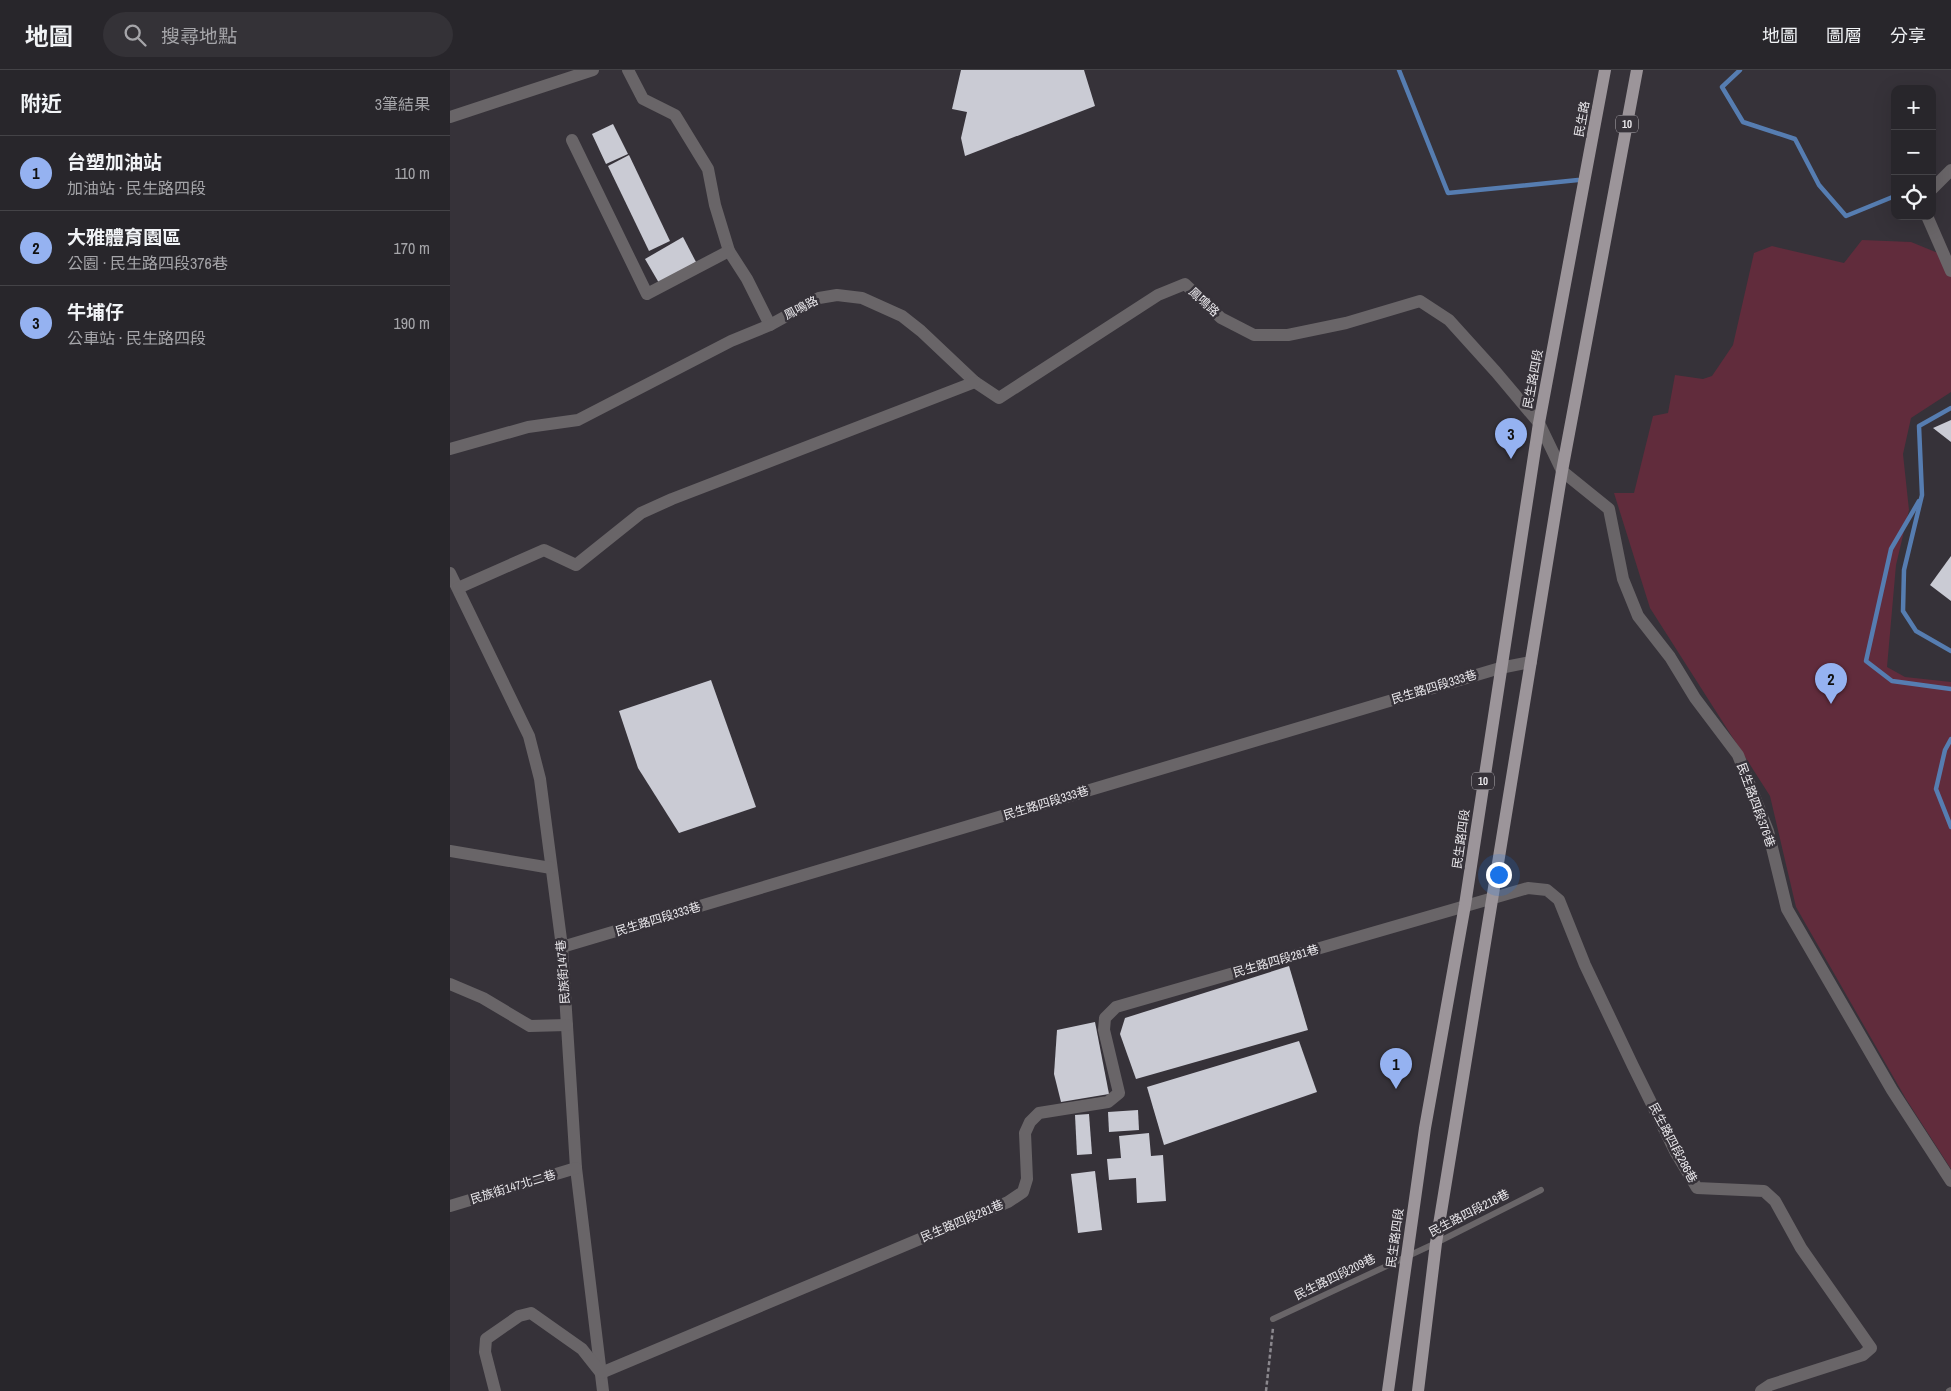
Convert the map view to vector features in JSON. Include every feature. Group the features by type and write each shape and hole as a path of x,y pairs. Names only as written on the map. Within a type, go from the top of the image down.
{"main road":[{"name":"民生路","path":"1586,173 1605,70"},
{"name":"10","path":"1418,1391 1436,1243 1562,471 1637,70"},
{"name":"民生路四段","path":"1388,1391 1425,1128 1465,905 1538,423 1586,173"}],"street":[{"path":"450,117 594,70"},
{"name":"鳳鳴路","path":"628,70 643,99 674,115 708,169 714,205 729,251 747,279 770,325"},
{"path":"572,140 647,294 729,251"},
{"path":"1936,185 1951,170"},
{"path":"1929,220 1951,271"},
{"name":"鳳鳴路","path":"450,449 528,427 578,420 731,341 770,325 819,298 837,295 862,298 902,316 921,330 975,382 998,398 1158,295 1185,284 1221,318 1254,335 1288,335 1346,323 1420,301 1449,320 1496,372 1538,423 1562,471"},
{"path":"454,590 544,550 576,565 641,513 672,499 975,382"},
{"name":"民生路四段376巷","path":"1562,471 1609,509 1623,579 1638,616 1670,657 1695,698 1738,755 1768,831 1787,909 1892,1090 1951,1181"},
{"name":"民族街147巷","path":"450,572 454,590 528,736 540,779 562,947 576,1168 603,1391"},
{"name":"民生路四段333巷","path":"562,947 1500,668 1531,662"},
{"path":"450,851 551,868"},
{"name":"民生路四段286巷","path":"1465,905 1528,888 1547,890 1559,900 1585,965 1633,1066 1676,1153 1697,1188 1764,1191 1775,1201 1802,1248 1872,1348 1863,1355 1770,1385 1761,1391"},
{"name":"民生路四段281巷","path":"601,1373 1008,1202 1023,1192 1026,1179 1024,1133 1030,1122 1039,1113 1108,1102 1119,1093 1104,1030 1105,1018 1116,1008 1465,905"},
{"path":"450,984 483,998 530,1026 567,1025"},
{"name":"民族街147北二巷","path":"450,1206 576,1168"},
{"path":"495,1391 485,1352 486,1339 519,1316 531,1313 582,1350 601,1373"}],"lane":[{"name":"民生路四段218巷","path":"1407,1255 1436,1243 1541,1190"},
{"name":"民生路四段209巷","path":"1273,1319 1407,1255"}],"path":[{"path":"1266,1391 1273,1319"}],"shaded area":[{"path":"1862,240 1911,242 1938,253 1951,276 1951,392 1911,418 1903,454 1909,510 1896,565 1887,667 1905,677 1951,682 1951,1169 1906,1099 1796,907 1770,796 1650,608 1614,493 1634,493 1653,416 1668,413 1675,375 1703,379 1712,376 1733,345 1754,253 1772,246 1844,263"}],"building":[{"path":"961,70 1084,70 1095,106 965,156 961,138 967,112 952,109"},
{"path":"613,124 628,154 606,164 592,134"},
{"path":"629,155 670,241 649,251 608,166"},
{"path":"683,237 696,262 659,283 645,259"},
{"path":"1951,420 1951,442 1933,428"},
{"path":"1951,556 1951,601 1930,585"},
{"path":"711,680 756,807 679,833 638,768 619,711"},
{"path":"1289,966 1308,1030 1136,1079 1120,1034 1125,1018"},
{"path":"1095,1022 1109,1094 1061,1102 1054,1074 1057,1030"},
{"path":"1299,1041 1317,1092 1164,1145 1147,1087"},
{"path":"1138,1110 1139,1130 1109,1132 1108,1112"},
{"path":"1089,1114 1092,1154 1077,1155 1075,1115"},
{"path":"1149,1133 1151,1156 1163,1155 1166,1201 1137,1203 1136,1178 1109,1180 1107,1159 1121,1158 1119,1136"},
{"path":"1095,1171 1102,1230 1078,1233 1071,1174"}],"waterway":[{"path":"1399,70 1448,193 1578,180"},
{"path":"1740,70 1722,87 1743,122 1795,139 1819,185 1846,216 1891,198"},
{"path":"1951,408 1919,426 1922,495 1904,570 1903,611 1916,631 1951,651"},
{"path":"1919,501 1891,549 1866,661 1892,681 1951,689"},
{"path":"1951,739 1945,750 1936,789 1951,827"}],"place":[{"name":"牛埔仔","path":"1511,459"},
{"name":"大雅體育園區","path":"1831,704"},
{"name":"台塑加油站","path":"1396,1089"}]}
